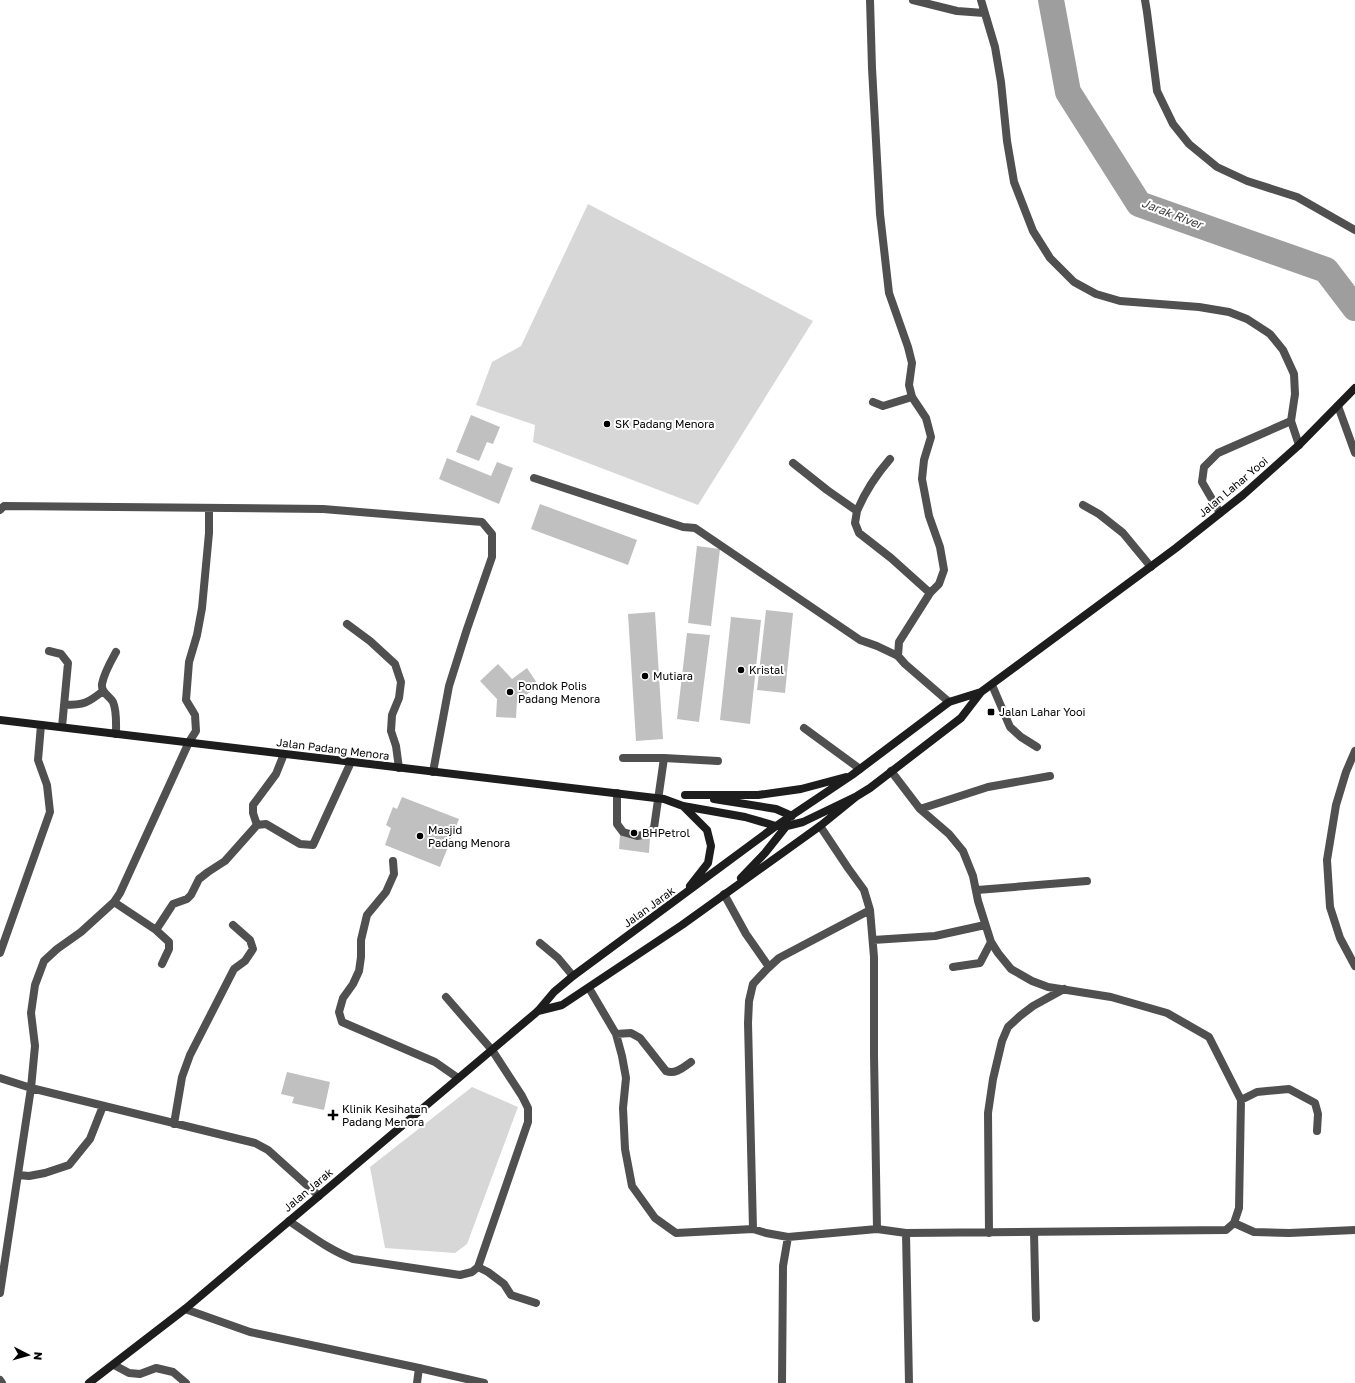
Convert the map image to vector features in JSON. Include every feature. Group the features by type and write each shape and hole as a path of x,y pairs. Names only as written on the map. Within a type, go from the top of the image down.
{"main road":[{"name":"Jalan Lahar Yooi","path":"792,816 852,775 949,702 981,692 992,685 1151,567 1244,495 1299,445 1355,389"},
{"name":"Jalan Lahar Yooi","path":"857,796 961,718 981,692"},
{"name":"Jalan Padang Menora","path":"0,720 661,798 683,806 745,817 776,826 787,826 803,822 857,796"},
{"path":"685,795 758,795 801,789 852,775"},
{"name":"Jalan Padang Menora","path":"661,798 685,795 776,809 792,816"},
{"path":"726,893 820,826 857,796"},
{"path":"683,806 707,830 711,846 708,863 684,895"},
{"path":"726,893 765,853 787,826 792,816"},
{"name":"Jalan Jarak","path":"89,1383 185,1309 538,1011 554,992 573,976 776,826 792,816"},
{"name":"Jalan Jarak","path":"538,1011 562,1005 682,925 726,893"}],"street":[{"path":"870,0 872,68 881,222 889,293 912,363 909,385 912,397 926,418 931,437 924,460 922,479 929,516 940,547 944,570 939,584 930,593 899,642 898,656"},
{"path":"913,0 957,11 984,13"},
{"path":"981,0 995,47 1014,182 1033,231 1050,258 1074,282 1096,294 1120,302 1199,307 1229,312 1247,319 1270,334 1283,350 1294,374 1295,394 1291,421 1299,445"},
{"path":"1145,0 1148,12 1157,92 1173,124 1189,144 1217,167 1247,181 1297,197 1355,230"},
{"path":"874,402 883,406 912,397"},
{"path":"1338,406 1355,453"},
{"path":"1220,513 1202,482 1204,467 1218,453 1291,421"},
{"path":"890,459 864,494 857,511 855,523 859,533 891,558 930,593"},
{"path":"793,463 857,511"},
{"path":"534,478 683,527 696,528 860,640 898,656 905,664 949,702"},
{"path":"1083,505 1099,514 1123,533 1151,567"},
{"path":"0,510 4,506 323,509 482,522 492,534 492,558 449,686 433,772"},
{"path":"0,1293 32,1088 35,1046 31,1013 35,985 44,961 57,949 81,932 114,902 120,893 189,742 196,731 195,715 186,700 189,662 197,635 202,608 209,533 209,508"},
{"path":"347,624 370,641 395,664 401,682 400,698 392,714 391,730 396,746 399,768"},
{"path":"49,651 61,654 68,663 62,727"},
{"path":"116,652 102,684 103,691 113,702 116,718 116,734"},
{"path":"992,685 1010,727 1021,737 1037,747"},
{"path":"64,705 78,705 89,702 103,691"},
{"path":"0,953 50,812 47,785 38,760 41,725"},
{"path":"804,728 860,769"},
{"path":"1355,751 1346,772 1336,805 1327,860 1330,907 1340,938 1355,966"},
{"path":"257,825 253,813 253,805 276,774 284,754"},
{"path":"623,758 718,760"},
{"path":"618,793 617,824 623,832 637,836 648,834 654,828 661,798 664,758"},
{"path":"156,930 173,904 187,899 191,895 199,880 225,861 257,825 266,824 300,844 312,845 351,762"},
{"path":"588,988 616,1034 622,1056 626,1078 623,1108 625,1149 632,1186 655,1218 676,1233 753,1229 788,1237 877,1229 906,1233 1226,1230 1234,1223 1239,1208 1241,1100 1209,1037 1167,1013 1111,997 1048,987 1032,981 1011,969 991,942 978,901 977,890 963,851 949,834 920,809 891,771"},
{"path":"920,809 988,787 1050,776"},
{"path":"820,826 864,890 870,910 874,957 877,1229"},
{"path":"393,861 394,874 386,892 367,916 361,940 359,971 353,984 343,998 338,1012 342,1022 435,1062 458,1078"},
{"path":"977,890 1087,881"},
{"path":"726,893 746,934 769,967"},
{"path":"114,902 156,930 169,942 169,949 162,964"},
{"path":"753,1229 748,1022 749,1001 753,984 779,958 870,910"},
{"path":"174,1124 182,1077 190,1055 234,969 245,961 253,949 250,940 233,925"},
{"path":"873,940 935,936 985,925"},
{"path":"953,967 980,962 991,942"},
{"path":"540,943 558,958 573,976"},
{"path":"989,1233 988,1113 992,1079 1002,1040 1008,1028 1020,1016 1033,1006 1064,990"},
{"path":"289,1221 327,1247 339,1254 353,1259 460,1275 472,1272 478,1267 528,1122 528,1108 492,1050 446,997"},
{"path":"616,1034 631,1033 640,1038 666,1071 677,1071 691,1062"},
{"path":"0,1078 32,1088 255,1143 268,1150 319,1196"},
{"path":"1241,1100 1257,1092 1288,1089 1315,1103 1318,1114 1317,1131"},
{"path":"18,1175 29,1176 45,1173 69,1165 90,1139 103,1106"},
{"path":"1234,1223 1254,1232 1290,1233 1355,1230"},
{"path":"1034,1232 1036,1318"},
{"path":"906,1233 909,1383"},
{"path":"782,1383 783,1266 788,1237"},
{"path":"478,1267 488,1272 504,1284 511,1295 536,1303"},
{"path":"185,1309 250,1332 484,1383"},
{"path":"114,1365 129,1373 140,1374 156,1368 173,1372 186,1383"},
{"path":"417,1383 419,1368"}],"shaded area":[{"path":"588,204 813,321 698,505 533,442 535,425 476,405 492,362 521,346"},
{"path":"472,1087 518,1107 467,1244 455,1253 385,1248 370,1167"}],"building":[{"path":"471,415 500,427 493,444 487,442 479,461 456,452"},
{"path":"447,458 491,476 497,462 513,468 499,504 439,479"},
{"path":"540,504 637,540 628,565 531,529"},
{"path":"697,546 720,549 711,626 688,623"},
{"path":"766,610 793,613 785,693 757,690"},
{"name":"Mutiara","path":"655,612 663,739 636,741 628,614"},
{"name":"Kristal","path":"731,617 761,620 750,724 720,720"},
{"path":"687,633 710,635 699,722 677,719"},
{"name":"Pondok Polis Padang Menora","path":"498,664 512,679 527,668 539,686 517,701 516,718 496,717 497,699 480,681"},
{"name":"Masjid Padang Menora","path":"402,797 459,819 440,867 385,845 391,828 386,825 393,807 397,809"},
{"path":"620,835 650,838 649,853 619,849"},
{"path":"287,1072 330,1082 324,1110 292,1103 294,1097 281,1094"}],"waterway":[{"name":"Jarak River","path":"1051,0 1068,92 1139,204 1326,270 1355,308"}],"place":[{"name":"SK Padang Menora","path":"607,424"},
{"name":"Kristal","path":"741,670"},
{"name":"Mutiara","path":"645,676"},
{"name":"Pondok Polis Padang Menora","path":"510,692"},
{"name":"Jalan Lahar Yooi","path":"991,712"},
{"name":"BHPetrol","path":"634,833"},
{"name":"Masjid Padang Menora","path":"420,836"},
{"name":"Klinik Kesihatan Padang Menora","path":"333,1115"}]}
